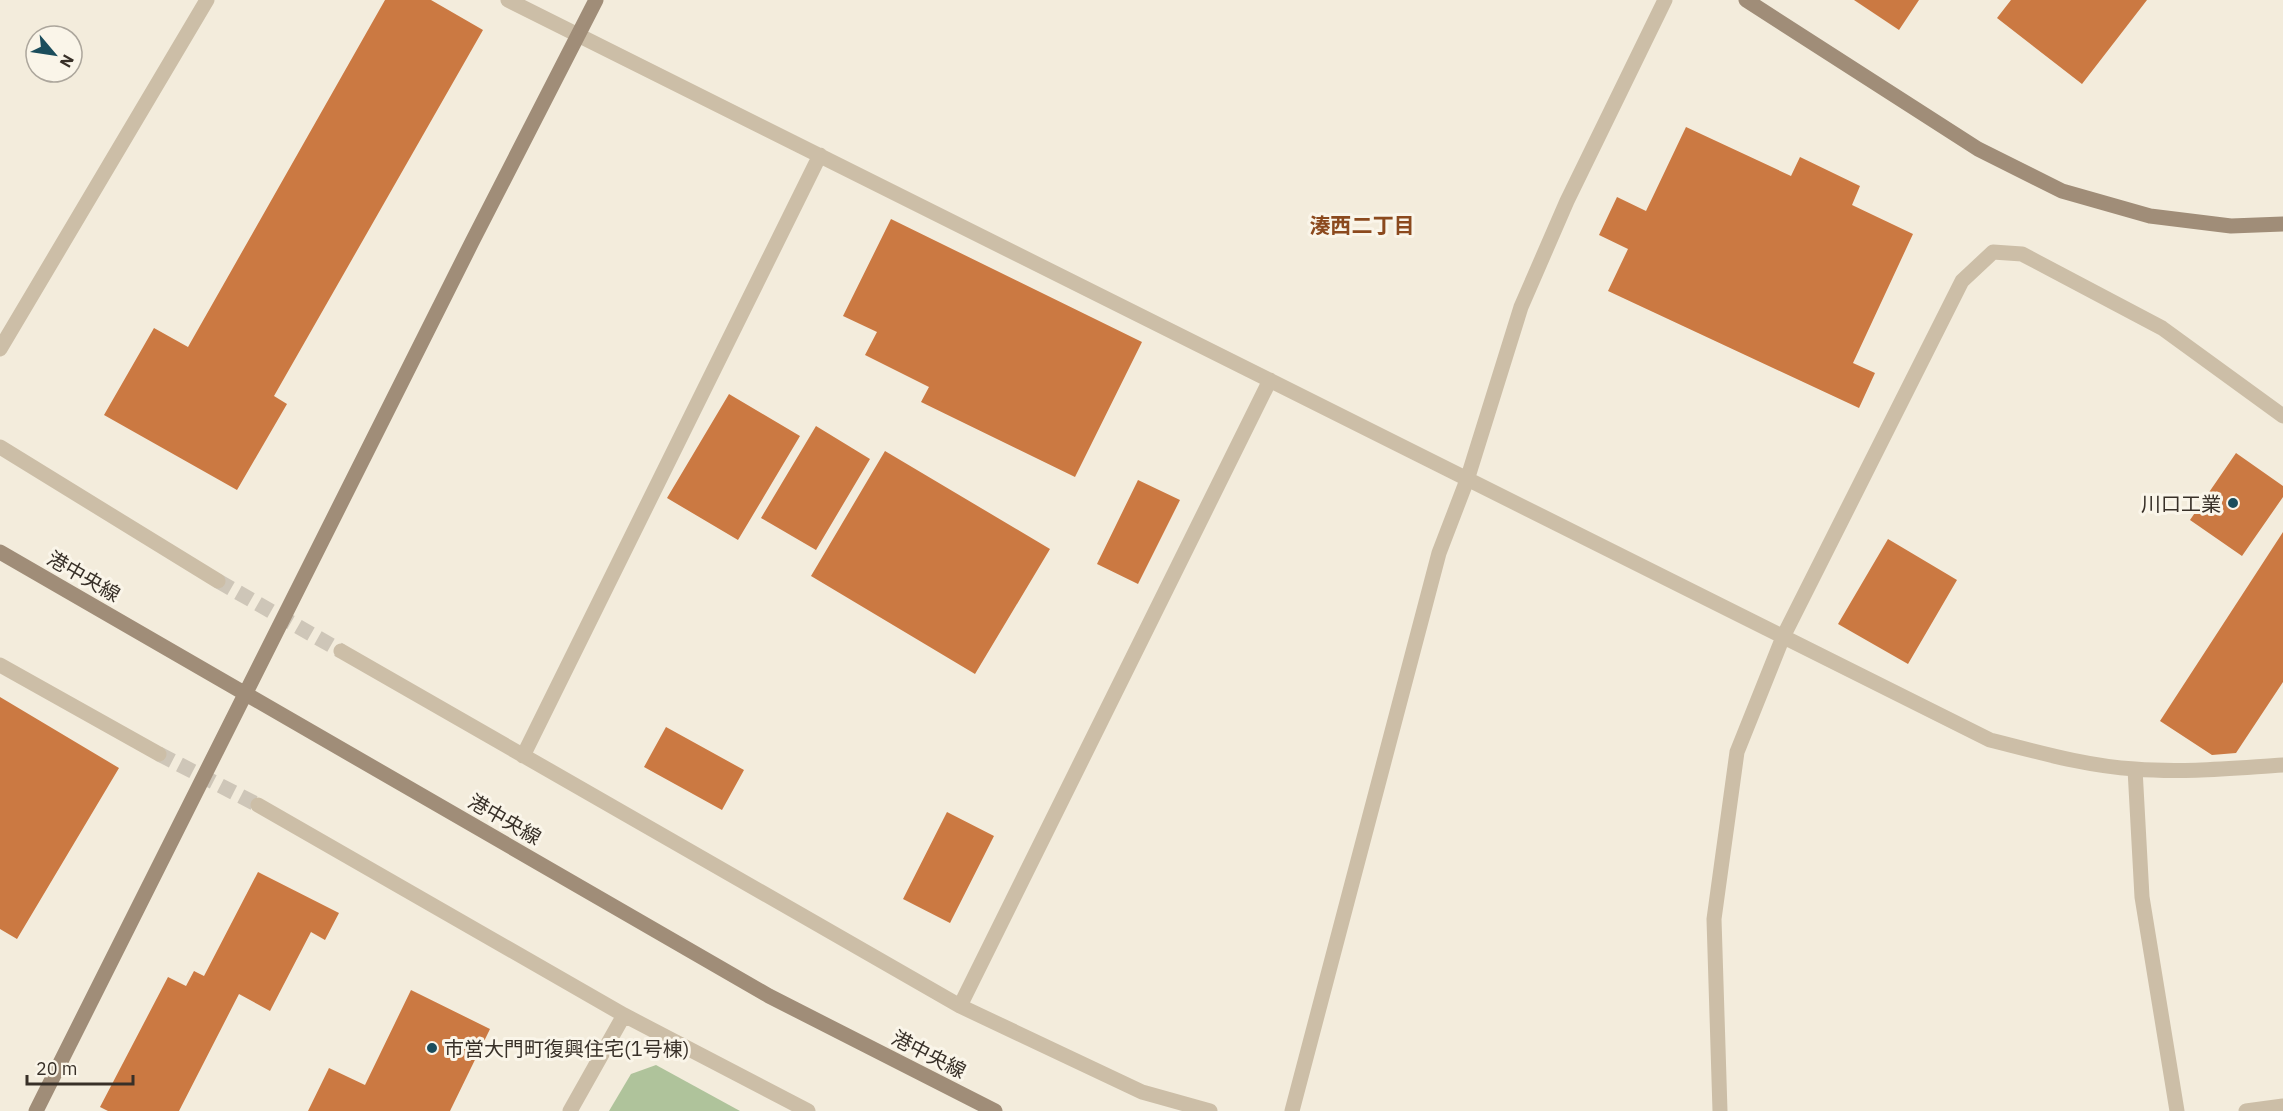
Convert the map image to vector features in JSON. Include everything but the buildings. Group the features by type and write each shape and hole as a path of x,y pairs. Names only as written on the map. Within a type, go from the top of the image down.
{"street":[{"path":"0,349 207,0"},
{"path":"508,0 1990,740 2071,760 2134,769 2194,770 2283,765"},
{"path":"36,1111 244,693 596,0"},
{"path":"1292,1111 1439,553 1467,480 1521,307 1567,201 1665,0"},
{"path":"1746,0 1978,149 2062,191 2150,216 2231,226 2283,224"},
{"path":"523,756 820,155"},
{"path":"1720,1111 1714,919 1737,752 1783,637 1962,281 1993,252 2022,254 2162,328 2283,416"},
{"path":"960,1005 1270,380"},
{"path":"0,447 218,581"},
{"name":"港中央線","path":"0,552 769,996 994,1111"},
{"path":"341,651 960,1005 1142,1092 1210,1111"},
{"path":"0,665 159,754"},
{"path":"2134,769 2142,897 2177,1111"},
{"path":"258,805 624,1016 808,1111"},
{"path":"570,1111 624,1016"},
{"path":"2246,1111 2283,1106"}],"green space":[{"path":"656,1065 740,1111 609,1111 631,1074"}],"tunnel":[{"path":"218,581 341,651"},
{"path":"159,754 258,805"}],"place":[{"name":"川口工業","path":"2233,503"},
{"name":"市営大門町復興住宅(1号棟)","path":"432,1048"}],"district":[{"name":"湊西二丁目","path":"1362,225"}]}
